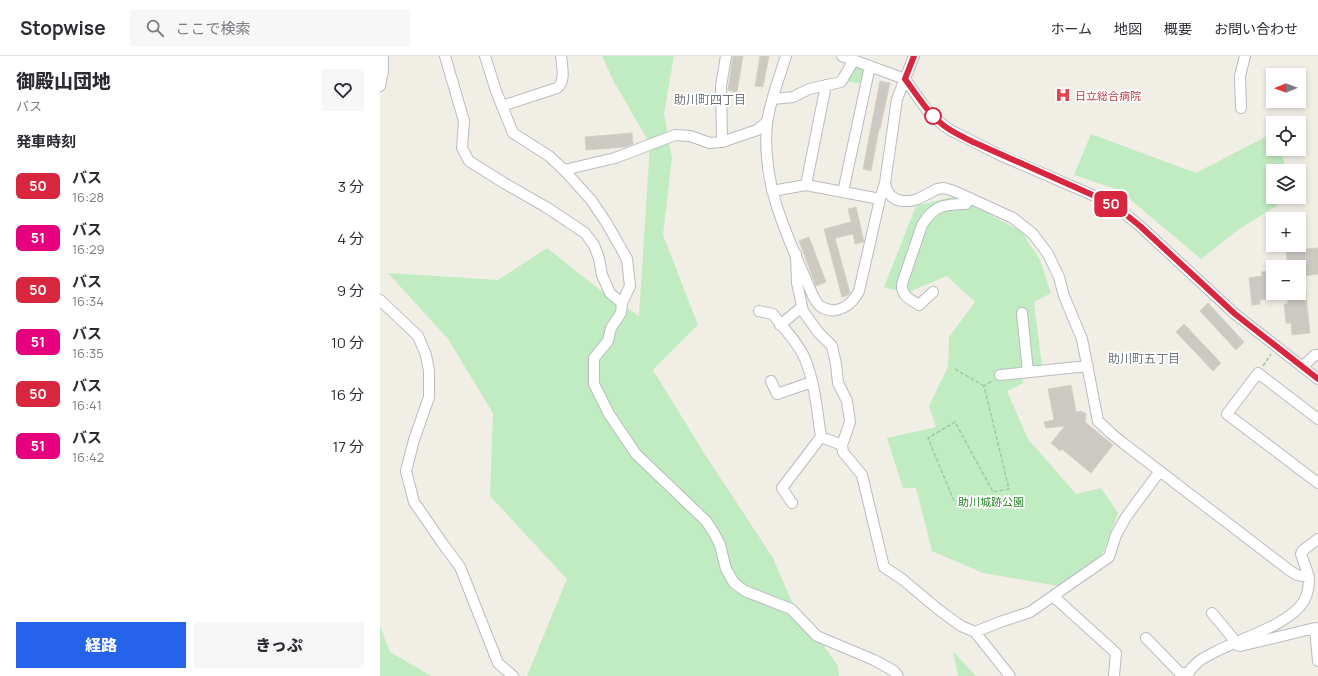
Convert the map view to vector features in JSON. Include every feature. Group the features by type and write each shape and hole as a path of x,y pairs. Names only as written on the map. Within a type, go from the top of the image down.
{"street":[{"path":"380,86 383,71 383,56"},
{"path":"445,56 464,121 462,148 469,161 546,207 585,234 594,245 599,258 602,275 610,293 622,303"},
{"path":"486,56 502,106 513,133 549,156 591,200 606,222 627,260 630,286 622,303 621,313 612,328 608,341 594,358 594,384 609,414 636,454 706,521 720,545 726,569 734,583 745,591 791,609 817,636 874,660 894,671 898,676"},
{"path":"502,106 557,88 561,85 561,56"},
{"path":"722,142 720,86 726,56"},
{"path":"786,56 767,122 766,155 768,172 772,191 782,221 813,296 819,305 826,309 834,310 850,304 859,291 885,183 894,124 895,106 914,56"},
{"path":"842,56 905,79 927,110 952,131 1002,156 1113,204 1140,226 1235,314 1318,379"},
{"path":"1241,108 1240,76 1245,56"},
{"path":"773,99 793,97 809,89 841,82 854,60"},
{"path":"843,192 870,66"},
{"path":"806,185 826,85"},
{"path":"564,170 615,158 675,135 690,136 710,143 722,142 757,130 767,122"},
{"path":"885,183 891,196 897,200 903,201 918,199 937,189 944,188 954,191 1013,218 1033,234 1048,254 1059,277 1064,296 1082,339 1098,421 1112,434 1289,570 1297,575 1309,577"},
{"path":"772,191 806,185 880,199"},
{"path":"933,292 919,305 904,296 901,290 922,224 926,218 939,207 944,205 966,204 970,198"},
{"path":"796,254 797,283 803,312 818,332 832,346 838,383 847,401 850,422 842,445 844,452 862,475 884,567 902,579 960,626 975,632 1010,676"},
{"path":"380,300 418,336 428,363 429,397 414,440 406,471 414,502 460,567 498,663 513,676"},
{"path":"780,325 802,307"},
{"path":"759,311 773,314 780,325 794,339 805,358 812,382 821,437 782,488 792,503"},
{"path":"1022,313 1028,372"},
{"path":"1302,366 1315,355 1318,355"},
{"path":"1000,375 1088,366"},
{"path":"1318,420 1258,374 1227,414 1318,483"},
{"path":"771,381 777,394 812,382"},
{"path":"821,437 842,445"},
{"path":"975,632 1030,612 1109,557 1116,535 1126,518 1160,471"},
{"path":"1146,638 1180,673 1188,674 1202,658 1234,642 1274,625 1290,616 1304,601 1309,585 1309,577 1301,554 1302,551 1318,539"},
{"path":"1053,596 1116,653 1114,676"},
{"path":"1212,613 1234,642 1240,646 1315,628 1318,661"}],"path":[{"path":"1258,374 1273,351"},
{"path":"954,501 928,438 954,422 993,492 1009,489 984,386 955,369"},
{"path":"984,386 1000,375"}],"green space":[{"path":"602,56 674,56 664,114 672,158 663,235 698,325 653,370 704,453 773,558 790,598 838,666 839,676 527,676 567,579 490,496 493,413 448,339 388,273 498,280 547,248 605,294 639,316 650,144 614,82"},
{"path":"854,62 869,67 865,84 843,81"},
{"path":"1091,134 1196,173 1266,137 1266,156 1282,156 1285,164 1266,164 1266,204 1279,204 1238,230 1201,259 1119,190 1074,175"},
{"name":"助川城跡公園","path":"956,196 1021,231 1040,260 1051,293 1034,302 1043,375 1023,376 1023,383 1007,391 1028,439 1076,494 1101,488 1118,513 1102,556 1059,586 983,573 932,551 916,488 903,488 887,438 936,427 929,406 948,367 949,337 975,302 947,276 906,293 884,287 916,206"},
{"path":"380,626 390,652 431,676 380,676"},
{"path":"953,651 976,676 958,676"}],"building":[{"path":"733,56 743,56 737,92 728,90"},
{"path":"760,56 769,56 763,87 755,86"},
{"path":"880,81 890,83 871,171 863,169"},
{"path":"632,133 633,144 625,147 586,150 585,137"},
{"path":"856,207 864,242 855,244 853,234 835,238 850,293 842,297 824,229 851,222 848,209"},
{"path":"809,237 826,282 816,286 799,241"},
{"path":"1318,248 1318,274 1306,276 1306,260 1287,260 1286,252 1306,252 1306,249"},
{"path":"1261,272 1266,272 1266,300 1260,300 1260,304 1252,305 1249,278 1262,276"},
{"path":"1306,295 1310,333 1292,335 1291,323 1286,323 1284,304 1288,304 1288,300 1306,300"},
{"path":"1208,303 1244,342 1236,350 1200,311"},
{"path":"1184,324 1221,363 1213,371 1176,332"},
{"path":"1071,385 1076,412 1081,411 1086,414 1085,422 1113,445 1091,473 1062,449 1060,451 1051,443 1065,426 1046,428 1044,422 1054,420 1048,389"}],"bus line":[{"name":"50","path":"914,56 905,79 927,110 943,125 1002,156 1113,204 1140,226 1235,314 1318,379"}],"place":[{"name":"日立総合病院","path":"1063,95"}],"district":[{"name":"助川町四丁目","path":"710,99"},
{"name":"助川町五丁目","path":"1144,358"}]}
